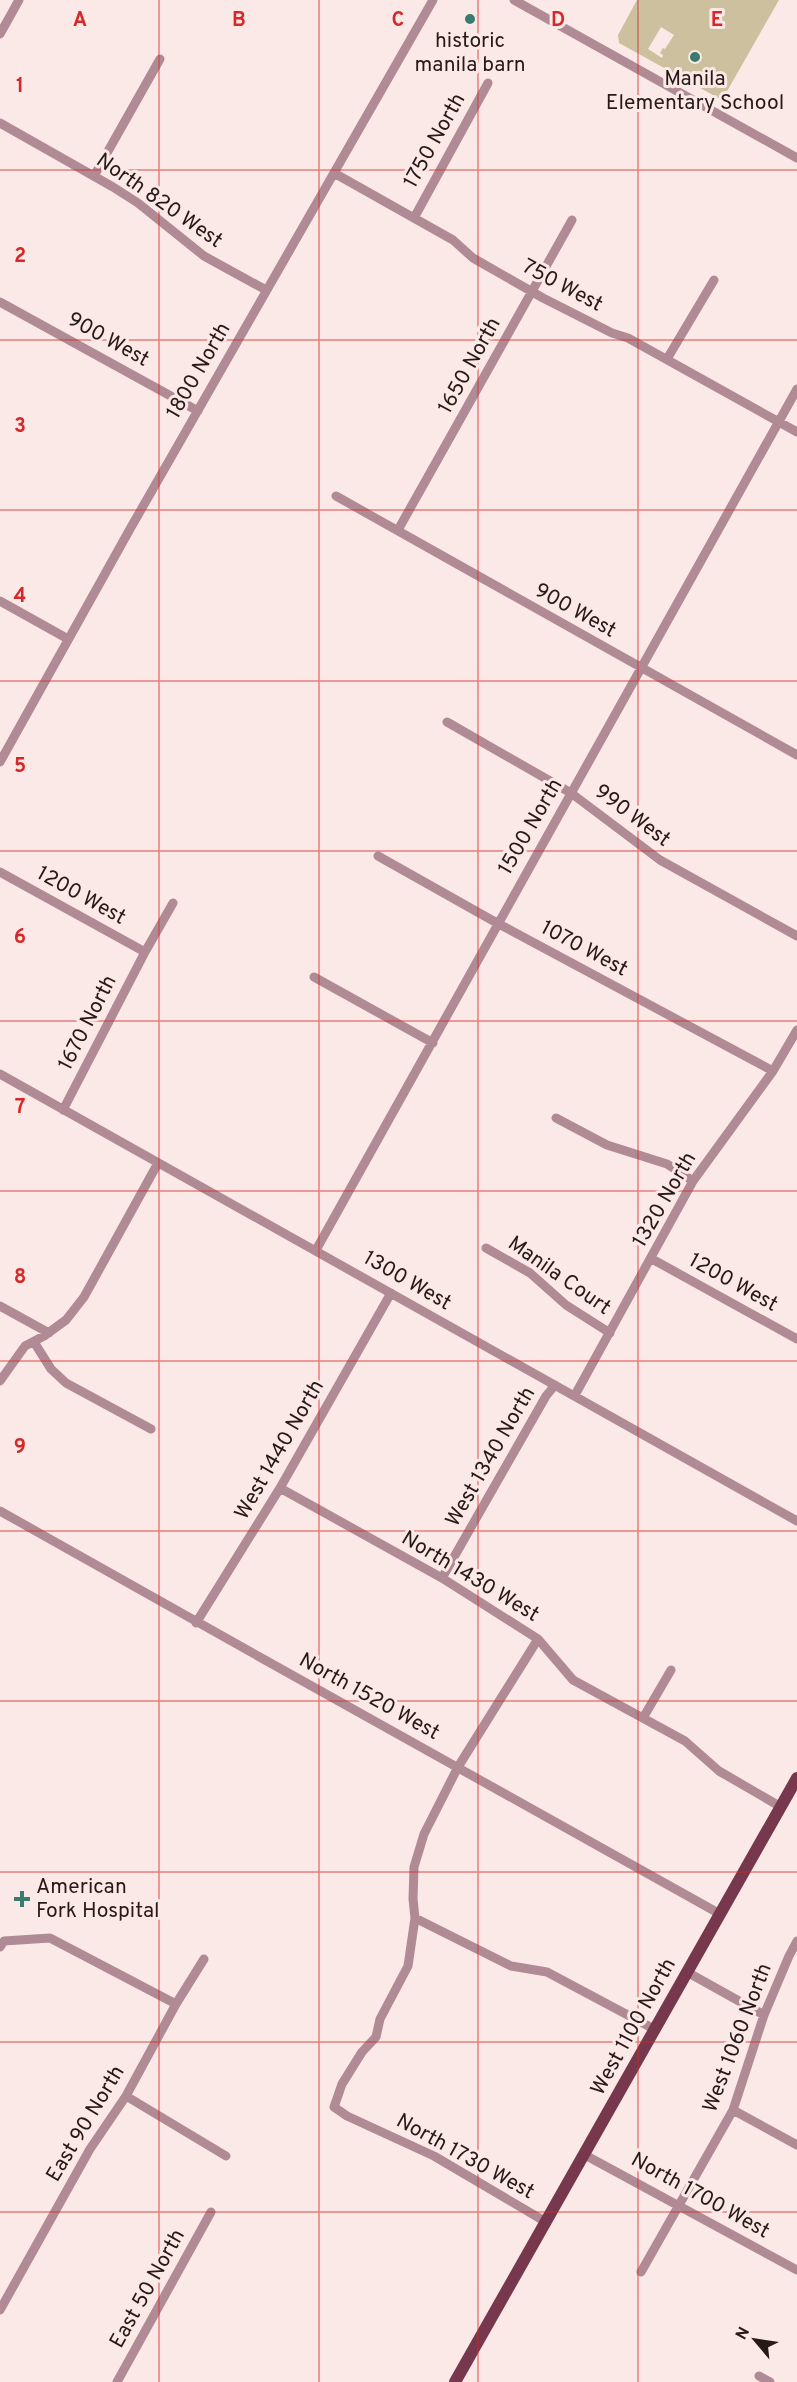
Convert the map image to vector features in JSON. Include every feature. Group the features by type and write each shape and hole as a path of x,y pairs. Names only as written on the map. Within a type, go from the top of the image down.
{"main road":[{"name":"West 1100 North","path":"455,2382 797,1778"}],"street":[{"path":"0,34 19,0"},
{"name":"1800 North","path":"0,762 266,290 433,0"},
{"path":"514,0 797,158"},
{"path":"94,176 160,59"},
{"name":"1750 North","path":"414,218 488,83"},
{"name":"North 820 West","path":"0,123 138,203 204,256 266,290"},
{"name":"750 West","path":"334,173 453,240 473,258 532,292 667,359 797,432"},
{"name":"1650 North","path":"398,530 572,220"},
{"path":"667,359 714,280"},
{"name":"900 West","path":"0,302 198,411"},
{"name":"1500 North","path":"316,1250 797,389"},
{"name":"900 West","path":"336,496 797,755"},
{"path":"0,601 68,639"},
{"name":"990 West","path":"447,722 571,793 660,860 797,936"},
{"name":"1070 West","path":"378,856 497,923 773,1071"},
{"name":"1200 West","path":"0,872 145,952"},
{"name":"1670 North","path":"63,1110 173,903"},
{"path":"314,977 433,1042"},
{"name":"1320 North","path":"575,1395 652,1259 693,1180 773,1071 797,1030"},
{"name":"1300 West","path":"0,1074 797,1521"},
{"path":"556,1118 607,1145 667,1164 693,1180"},
{"path":"0,1381 25,1346 49,1333 66,1320 84,1297 158,1163"},
{"name":"Manila Court","path":"486,1248 530,1273 566,1305 610,1333"},
{"name":"1200 West","path":"652,1259 797,1339"},
{"name":"West 1440 North","path":"196,1623 280,1488 392,1293"},
{"path":"0,1306 49,1333"},
{"path":"34,1342 51,1369 66,1383 151,1429"},
{"name":"West 1340 North","path":"442,1578 546,1396 555,1385"},
{"name":"North 1430 West","path":"280,1488 442,1578 538,1639 573,1680 685,1742 719,1772 781,1807"},
{"name":"North 1520 West","path":"0,1511 196,1623 720,1914"},
{"path":"538,1639 458,1767 424,1834 414,1867 413,1899 416,1918 511,1966 547,1972 654,2029"},
{"path":"643,1718 671,1670"},
{"name":"North 1730 West","path":"416,1918 408,1966 380,2019 376,2037 362,2052 342,2084 334,2107 347,2116 434,2156 546,2222"},
{"path":"2,1944 50,1938 176,2004"},
{"name":"West 1060 North","path":"641,2272 733,2110 764,2015 797,1941"},
{"name":"East 90 North","path":"0,2310 90,2149 126,2096 176,2004 204,1959"},
{"path":"687,1972 764,2015"},
{"path":"126,2096 226,2156"},
{"path":"733,2110 797,2145"},
{"name":"North 1700 West","path":"585,2154 797,2270"},
{"name":"East 50 North","path":"117,2382 211,2212"},
{"path":"759,2376 770,2382"}],"shaded area":[{"name":"Manila Elementary School","path":"637,0 779,0 722,100 619,43 618,35","holes":["661,27 674,35 660,53 663,55 662,58 648,49"]}],"place":[{"name":"historic manila barn","path":"470,19"},
{"name":"Manila Elementary School","path":"695,57"},
{"name":"American Fork Hospital","path":"22,1899"}]}
